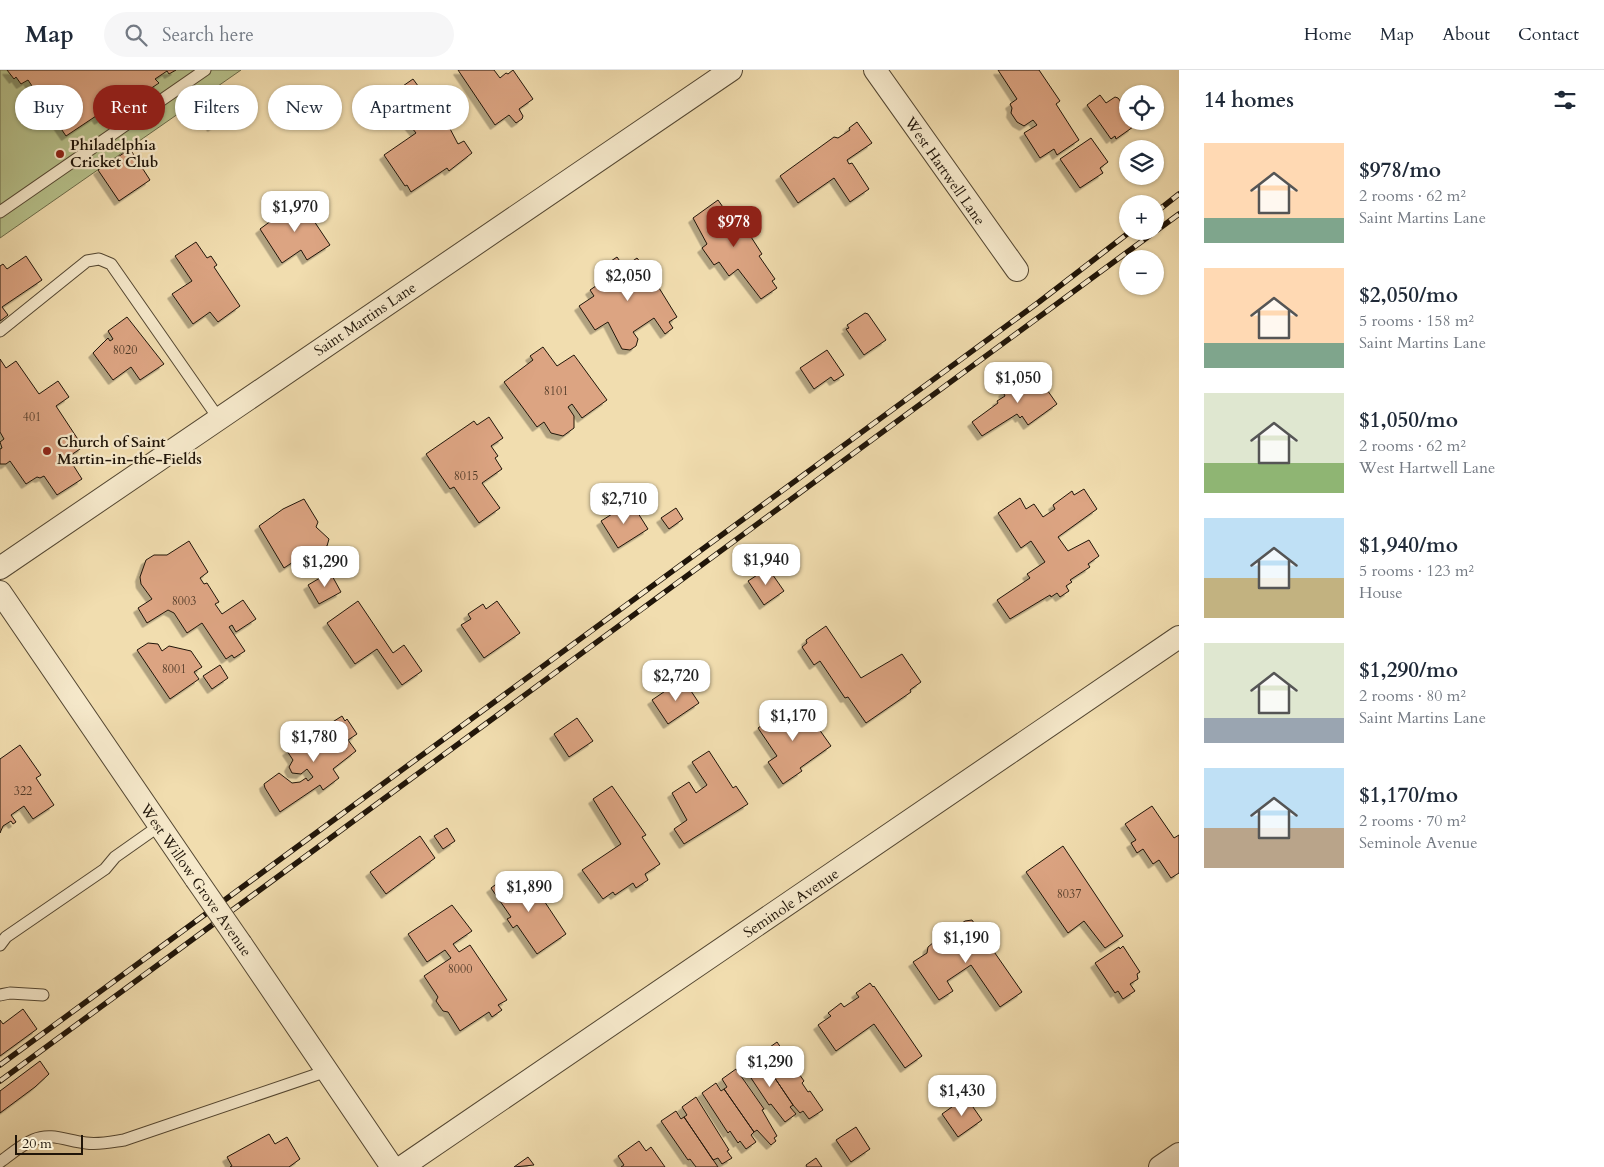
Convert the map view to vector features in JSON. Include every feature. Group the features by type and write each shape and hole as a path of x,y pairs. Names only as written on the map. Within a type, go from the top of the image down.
{"street":[{"name":"Saint Martins Lane","path":"0,568 731,70"},
{"name":"West Hartwell Lane","path":"875,70 1017,270"},
{"name":"West Willow Grove Avenue","path":"0,592 392,1167"},
{"name":"Seminole Avenue","path":"402,1167 1179,637"},
{"path":"1160,1167 1179,1154"}],"lane":[{"path":"0,212 205,70"},
{"path":"0,331 87,261 99,259 111,264 219,419"},
{"path":"0,945 6,937 105,869 115,858 159,826"},
{"path":"0,995 10,993 43,995"},
{"path":"0,1162 33,1140 49,1137 66,1138 84,1143 104,1144 124,1140 327,1070"}],"green space":[{"name":"Philadelphia Cricket Club","path":"0,70 241,70 219,85 175,85 175,116 165,123 165,85 93,85 93,130 155,130 0,238"}],"building":[{"path":"7,70 176,70 169,74 167,71 155,79 159,83 156,85 93,85 93,118 83,125 83,85 31,85 28,80 21,84 16,77 14,79"},
{"path":"458,70 494,70 500,78 513,70 533,99 519,109 523,116 522,119 516,123 509,115 495,125"},
{"path":"998,70 1039,70 1060,101 1056,104 1079,140 1057,155 1054,149 1040,158 1024,133 1037,125 1033,120 1024,126 1017,122 1011,113 1012,108 1010,104 1017,99"},
{"path":"413,79 417,85 404,85"},
{"path":"1100,95 1106,103 1115,97 1118,98 1119,130 1129,130 1116,139 1115,136 1111,139 1087,105"},
{"path":"857,122 872,143 847,160 849,164 852,163 869,189 850,202 834,178 798,203 780,176 834,137 838,138 850,130 849,128"},
{"path":"62,130 75,130 66,136"},
{"path":"414,130 451,130 458,144 464,141 472,153 449,171 447,168 411,192 384,155 416,133"},
{"path":"1091,138 1108,162 1100,168 1103,173 1080,188 1060,159"},
{"path":"130,149 150,180 119,201 98,170"},
{"path":"294,195 302,207 304,206 330,245 307,260 301,250 282,263 260,229 291,206 287,200"},
{"path":"718,200 725,210 729,208 744,226 762,254 759,256 775,279 772,281 777,288 761,299 738,269 729,276 719,262 714,265 702,248 707,244 693,218"},
{"path":"196,242 207,258 211,256 217,265 214,267 240,306 218,322 210,312 193,324 172,294 192,281 175,256"},
{"path":"26,256 42,280 2,307 8,315 0,321 0,266 3,264 7,269"},
{"path":"617,257 624,267 637,258 641,263 643,262 677,317 669,322 673,328 665,334 654,318 633,332 638,339 636,346 630,350 622,349 608,322 595,330 579,306 594,296 590,290 609,277 602,267"},
{"path":"865,313 868,314 886,340 864,355 846,329 849,328 847,325"},
{"path":"127,317 164,364 140,380 131,367 113,380 93,353 108,338 110,341 113,339 108,331"},
{"path":"543,347 557,366 574,355 607,400 582,418 572,404 568,407 574,416 574,428 563,436 551,433 544,422 537,427 504,382 533,360 530,356"},
{"path":"827,350 844,375 834,381 831,377 814,389 800,368"},
{"path":"0,359 6,368 16,361 39,394 58,381 69,397 56,406 83,447 68,457 82,479 57,495 44,476 37,477 26,484 10,461 6,464 0,464 0,449 2,448 0,442 4,439 0,432"},
{"path":"1033,370 1057,404 1028,425 1022,416 1020,418 1017,414 982,436 972,422 998,403 997,401 1005,396 1003,392"},
{"path":"489,417 503,438 491,446 498,456 495,458 502,469 482,483 500,508 479,523 454,487 450,489 426,454 474,421 477,425"},
{"path":"1084,489 1097,509 1058,537 1068,551 1089,540 1099,556 1088,564 1090,567 1070,580 1072,582 1066,586 1069,591 1060,597 1057,593 1051,597 1050,595 1010,619 997,600 1030,578 1027,574 1045,562 1031,541 1021,548 998,513 1020,498 1026,509 1034,504 1043,517 1055,509 1053,505 1072,491 1074,495"},
{"path":"304,499 318,522 316,527 329,539 327,546 316,547 284,568 259,526 283,509"},
{"path":"631,502 648,529 618,548 601,521"},
{"path":"676,508 683,519 669,529 661,518"},
{"path":"189,541 208,572 200,578 204,584 207,583 219,602 215,604 222,614 243,600 256,619 236,632 232,625 229,627 245,651 234,658 232,655 226,659 202,623 187,633 174,613 168,610 147,623 138,608 152,599 141,584 140,577 146,560 154,555 167,555"},
{"path":"768,568 784,591 764,605 748,581"},
{"path":"330,572 341,592 319,604 308,585"},
{"path":"358,601 393,653 404,645 422,671 402,685 377,649 355,664 327,623"},
{"path":"497,601 520,633 484,658 461,625 471,619 468,614 483,604 486,609"},
{"path":"826,626 861,678 902,654 921,682 910,690 911,692 866,723 848,697 845,698 820,661 814,665 802,647 807,643 806,640"},
{"path":"148,643 158,644 162,651 169,646 191,651 202,667 194,672 199,679 170,699 137,650"},
{"path":"220,665 228,678 212,689 203,676"},
{"path":"683,679 699,703 668,724 652,700"},
{"path":"800,706 802,710 804,708 831,746 800,768 802,771 783,784 768,762 777,756 758,728 783,711 786,716"},
{"path":"342,716 345,721 347,719 357,734 348,740 356,751 333,769 339,778 323,790 320,785 280,812 264,784 279,773 292,783 300,782 306,778 308,781 313,777 307,769 301,774 292,773 289,767 293,760 287,751"},
{"path":"577,718 593,741 569,757 554,734"},
{"path":"20,745 41,775 36,778 54,805 33,819 24,806 11,815 16,822 13,824 11,821 3,826 0,833 0,759"},
{"path":"709,751 733,788 736,786 748,804 684,844 674,829 687,820 672,793 689,782 696,793 707,785 692,762"},
{"path":"612,786 646,835 642,837 660,864 645,874 648,880 636,888 633,883 615,895 613,892 603,899 582,870 621,844 593,799"},
{"path":"1152,806 1174,838 1179,835 1179,873 1171,878 1159,860 1153,864 1143,849 1137,853 1131,843 1136,840 1125,824"},
{"path":"447,828 455,841 443,849 434,836"},
{"path":"420,836 435,858 386,894 370,872"},
{"path":"1063,846 1123,936 1105,948 1084,921 1068,933 1026,872"},
{"path":"527,875 566,934 537,954 517,925 513,928 507,919 511,917 491,888 507,876 513,885"},
{"path":"452,905 472,931 453,944 459,952 470,945 507,1000 498,1005 502,1010 492,1017 489,1012 460,1031 448,1012 443,1011 436,1001 438,997 424,976 451,958 445,950 427,962 408,934"},
{"path":"972,920 1022,992 1000,1007 971,965 947,981 953,991 939,1000 913,962 927,953 928,947 934,942 938,943 959,930 959,925 965,921"},
{"path":"1123,946 1140,972 1137,974 1138,979 1130,984 1135,991 1123,999 1118,991 1115,993 1095,963"},
{"path":"870,983 874,986 922,1056 905,1068 874,1024 836,1051 818,1025 831,1016 828,1013 841,1003 844,1007 859,997 856,993"},
{"path":"23,1009 37,1029 0,1056 0,1020 3,1024"},
{"path":"777,1042 804,1081 802,1083 808,1092 810,1091 823,1110 809,1119 803,1111 800,1113 793,1105 764,1062 768,1060 763,1052"},
{"path":"757,1056 762,1064 764,1062 793,1105 790,1107 796,1114 785,1122 771,1104 769,1105 743,1066"},
{"path":"40,1061 49,1074 0,1113 0,1091"},
{"path":"736,1069 764,1109 762,1110 777,1136 774,1138 776,1141 771,1145 757,1130 754,1132 724,1089 727,1087 722,1079"},
{"path":"716,1083 721,1091 724,1089 754,1132 751,1135 756,1142 746,1149 740,1141 738,1143 730,1131 728,1133 702,1093"},
{"path":"696,1097 729,1150 727,1151 732,1158 722,1164 718,1158 713,1160 684,1117 687,1115 682,1107"},
{"path":"966,1097 982,1120 958,1137 942,1114"},
{"path":"676,1111 681,1119 684,1117 718,1167 696,1167 690,1159 688,1160 661,1121"},
{"path":"856,1127 870,1149 851,1162 836,1140"},
{"path":"269,1134 275,1144 287,1137 300,1159 289,1167 230,1167 232,1166 227,1157"},
{"path":"639,1141 646,1151 651,1147 665,1167 621,1167 624,1165 618,1156"},
{"path":"528,1157 534,1165 514,1167"},
{"path":"816,1158 822,1167 807,1167 806,1165"}],"railway":[{"path":"1164,206 1179,194"},
{"path":"0,1081 1179,214"},
{"path":"0,1065 1039,302 1119,240"}],"place":[{"name":"Philadelphia Cricket Club","path":"60,154"},
{"name":"Church of Saint Martin-in-the-Fields","path":"47,451"}]}
